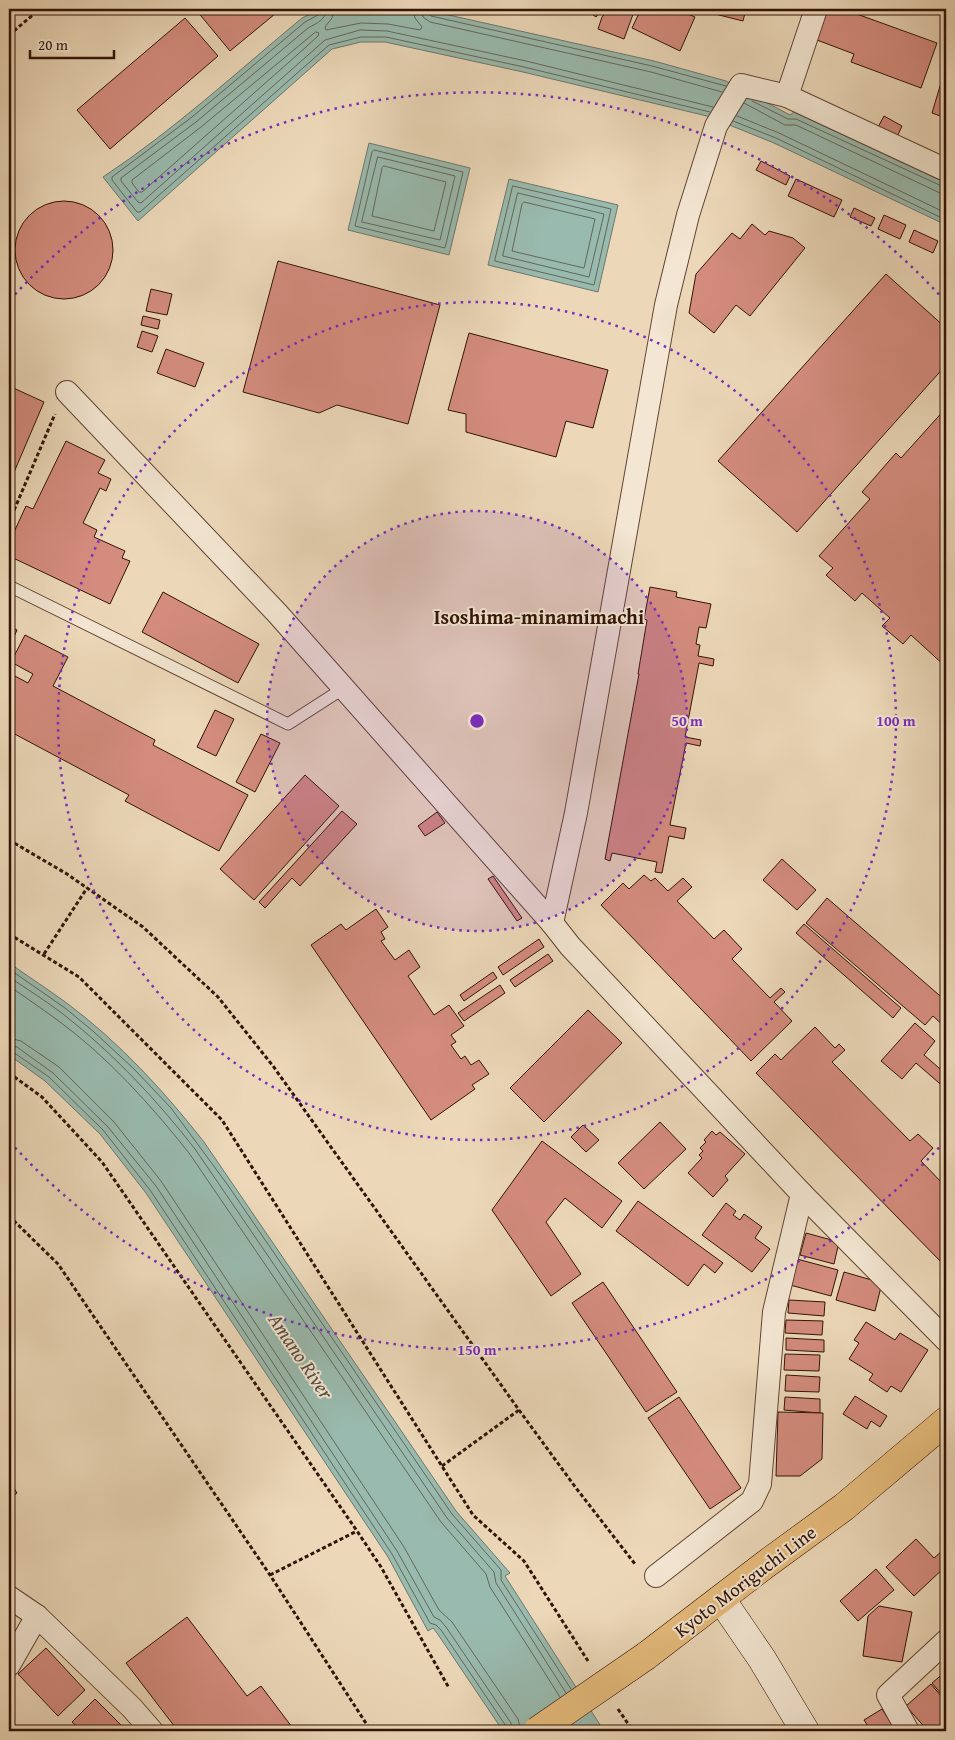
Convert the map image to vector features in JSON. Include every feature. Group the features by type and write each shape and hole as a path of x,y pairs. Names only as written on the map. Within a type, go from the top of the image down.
{"main road":[{"name":"Kyoto Moriguchi Line","path":"537,1731 646,1656 844,1507 946,1421"},
{"path":"721,1599 762,1659 805,1731"}],"street":[{"path":"787,96 816,9"},
{"path":"552,922 576,813 666,305 688,215 716,126 741,84 787,96 946,170"},
{"path":"67,392 277,613 552,922 576,953 802,1194 946,1340"},
{"path":"656,1576 752,1502 760,1484 774,1312 802,1194"},
{"path":"9,1597 37,1616 132,1708 152,1731"},
{"path":"9,1665 37,1616"},
{"path":"908,1731 888,1695 946,1641"}],"lane":[{"path":"9,586 288,724 344,688"}],"path":[{"path":"9,35 40,9"},
{"path":"9,522 58,405 67,392"},
{"path":"9,840 67,874 143,927 218,997 273,1066 519,1410 632,1562"},
{"path":"44,954 86,888"},
{"path":"9,934 79,977 222,1120 473,1515 524,1561 591,1666"},
{"path":"9,1073 42,1097 102,1162 381,1567 449,1688"},
{"path":"9,1216 58,1264 270,1575 371,1731"},
{"path":"442,1466 519,1410"},
{"path":"270,1575 357,1531"},
{"path":"617,1707 633,1731"}],"water":[{"path":"321,9 422,9 654,61 726,81 790,115 794,112 946,183 946,225 774,143 707,116 523,72 385,42 361,42 332,49 138,221 103,177 155,140 302,18"},
{"path":"369,143 470,168 449,255 348,230"},
{"path":"509,179 618,205 598,292 488,265"},
{"path":"61,210 97,253 53,292 38,285 29,277 24,269 20,251 24,233 28,225 35,218 44,213"},
{"name":"Amano River","path":"9,963 68,1004 106,1035 157,1086 204,1142 456,1511 510,1573 505,1576 604,1731 503,1731 437,1633 433,1628 428,1631 388,1557 146,1193 100,1134 45,1081 9,1055"}],"building":[{"path":"200,9 281,9 230,51 197,11"},
{"path":"585,9 602,9 596,17"},
{"path":"609,9 635,9 624,39 598,29 602,17"},
{"path":"641,9 676,9 695,17 680,51 632,28"},
{"path":"716,9 746,9 743,21 715,14"},
{"path":"828,9 843,9 937,43 921,88 851,62 854,54 817,40"},
{"path":"925,9 946,9 946,17"},
{"path":"185,18 218,56 110,149 77,110"},
{"path":"946,66 946,108 943,117 932,113"},
{"path":"884,116 902,126 896,139 877,129"},
{"path":"761,161 790,176 786,185 756,170"},
{"path":"796,179 842,200 834,217 788,196"},
{"path":"64,201 83,204 99,215 110,231 113,250 110,269 99,285 83,296 64,299 45,296 29,285 18,269 15,250 18,231 29,215 45,204"},
{"path":"854,208 875,218 871,226 850,217"},
{"path":"884,215 906,225 900,239 878,229"},
{"path":"752,224 765,235 769,231 793,238 805,248 750,316 736,305 714,333 689,313 696,274 732,233 740,239"},
{"path":"914,230 938,241 933,253 909,242"},
{"path":"278,261 440,305 408,424 337,405 319,413 243,392"},
{"path":"886,274 946,328 946,365 797,532 718,461"},
{"path":"151,289 172,294 167,315 146,311"},
{"path":"143,316 160,320 158,329 141,325"},
{"path":"142,331 158,336 152,352 137,347"},
{"path":"469,333 608,370 593,428 566,421 556,457 466,432 466,414 448,410"},
{"path":"166,349 204,363 195,387 157,373"},
{"path":"9,386 44,402 9,484"},
{"path":"946,408 946,667 911,635 903,644 882,626 890,618 862,593 855,601 826,575 833,568 819,556 870,499 862,492 896,453 901,458"},
{"path":"66,441 105,460 98,473 111,479 106,491 100,488 83,523 97,530 94,537 125,551 122,558 130,561 110,604 9,556 9,543 26,506 33,509"},
{"path":"650,587 677,592 676,597 711,604 706,628 699,627 696,644 700,645 698,656 714,659 713,666 699,663 685,737 701,740 700,746 686,743 670,825 686,828 684,839 669,836 662,873 655,872 657,862 612,853 610,861 605,859 639,674 647,620 644,619"},
{"path":"163,592 259,644 238,683 142,632"},
{"path":"9,626 17,630 9,648"},
{"path":"25,635 68,657 53,686 155,740 153,745 248,795 219,851 125,801 129,795 9,731 9,682 13,675 28,683 33,674 11,662"},
{"path":"215,710 234,719 216,756 197,747"},
{"path":"261,734 280,743 255,792 236,782"},
{"path":"305,775 339,806 254,900 220,869"},
{"path":"342,811 357,824 300,886 292,878 265,908 259,902"},
{"path":"437,812 445,823 425,836 418,826"},
{"path":"782,859 816,890 797,910 763,880"},
{"path":"644,875 651,881 655,878 668,891 683,878 692,887 677,901 714,939 724,930 742,949 732,959 770,998 781,988 785,992 774,1002 792,1021 751,1061 601,905 623,883 629,889"},
{"path":"493,876 522,918 517,921 488,879"},
{"path":"827,898 946,1001 946,1028 933,1016 925,1025 806,923"},
{"path":"376,909 388,927 381,932 385,939 381,941 395,960 409,950 420,967 408,976 434,1015 449,1005 464,1026 451,1035 456,1042 451,1045 461,1059 465,1056 471,1065 479,1060 489,1074 472,1085 475,1089 431,1120 311,945 341,924 346,930"},
{"path":"804,924 901,1008 893,1018 796,933"},
{"path":"539,939 544,947 503,975 498,967"},
{"path":"548,954 553,961 515,987 510,980"},
{"path":"493,972 497,978 464,1001 460,995"},
{"path":"500,985 505,993 464,1021 458,1013"},
{"path":"588,1010 622,1043 544,1122 510,1088"},
{"path":"915,1023 935,1041 924,1055 946,1074 946,1089 916,1063 902,1079 881,1061"},
{"path":"815,1027 835,1048 839,1044 845,1050 832,1062 910,1141 918,1134 933,1148 921,1161 944,1185 946,1183 946,1267 756,1073 775,1054 781,1060"},
{"path":"660,1122 686,1149 644,1189 618,1163"},
{"path":"583,1125 599,1140 586,1152 571,1137"},
{"path":"712,1131 716,1135 720,1132 745,1154 725,1176 728,1180 713,1197 688,1173 702,1158 699,1155 703,1151 700,1148"},
{"path":"542,1141 622,1201 602,1228 565,1198 546,1222 581,1274 551,1296 492,1210"},
{"path":"638,1201 723,1263 715,1273 704,1264 688,1286 616,1231"},
{"path":"726,1203 736,1211 733,1215 740,1220 744,1214 762,1227 755,1238 770,1249 752,1272 702,1235"},
{"path":"806,1233 839,1242 834,1264 800,1255"},
{"path":"797,1259 838,1270 831,1296 790,1285"},
{"path":"844,1272 882,1283 875,1311 836,1300"},
{"path":"603,1282 677,1392 646,1412 572,1303"},
{"path":"789,1300 825,1302 824,1316 788,1313"},
{"path":"786,1320 823,1321 822,1335 785,1333"},
{"path":"866,1322 895,1340 900,1333 928,1350 901,1392 891,1386 887,1392 869,1380 873,1374 849,1359 859,1343 854,1340"},
{"path":"786,1338 824,1340 824,1352 786,1350"},
{"path":"785,1354 820,1355 819,1371 784,1370"},
{"path":"786,1375 820,1377 819,1392 785,1391"},
{"path":"855,1396 887,1416 880,1427 871,1421 867,1429 843,1414"},
{"path":"679,1397 741,1488 710,1509 648,1418"},
{"path":"785,1397 820,1399 820,1413 784,1410"},
{"path":"778,1412 823,1413 822,1459 800,1476 776,1476"},
{"path":"9,1480 17,1493 9,1499"},
{"path":"916,1539 934,1558 942,1551 946,1556 946,1566 914,1596 886,1567"},
{"path":"876,1569 894,1590 858,1621 840,1601"},
{"path":"879,1606 912,1612 902,1662 863,1656 868,1616"},
{"path":"187,1617 247,1696 261,1686 295,1731 178,1731 126,1663"},
{"path":"46,1648 85,1690 58,1716 18,1674"},
{"path":"946,1673 946,1700 932,1683"},
{"path":"931,1684 946,1702 946,1731 928,1731 906,1706"},
{"path":"95,1699 123,1727 118,1731 82,1731 72,1722"},
{"path":"882,1709 896,1731 871,1731 864,1720"}],"district":[{"name":"Isoshima-minamimachi","path":"539,617"}]}
